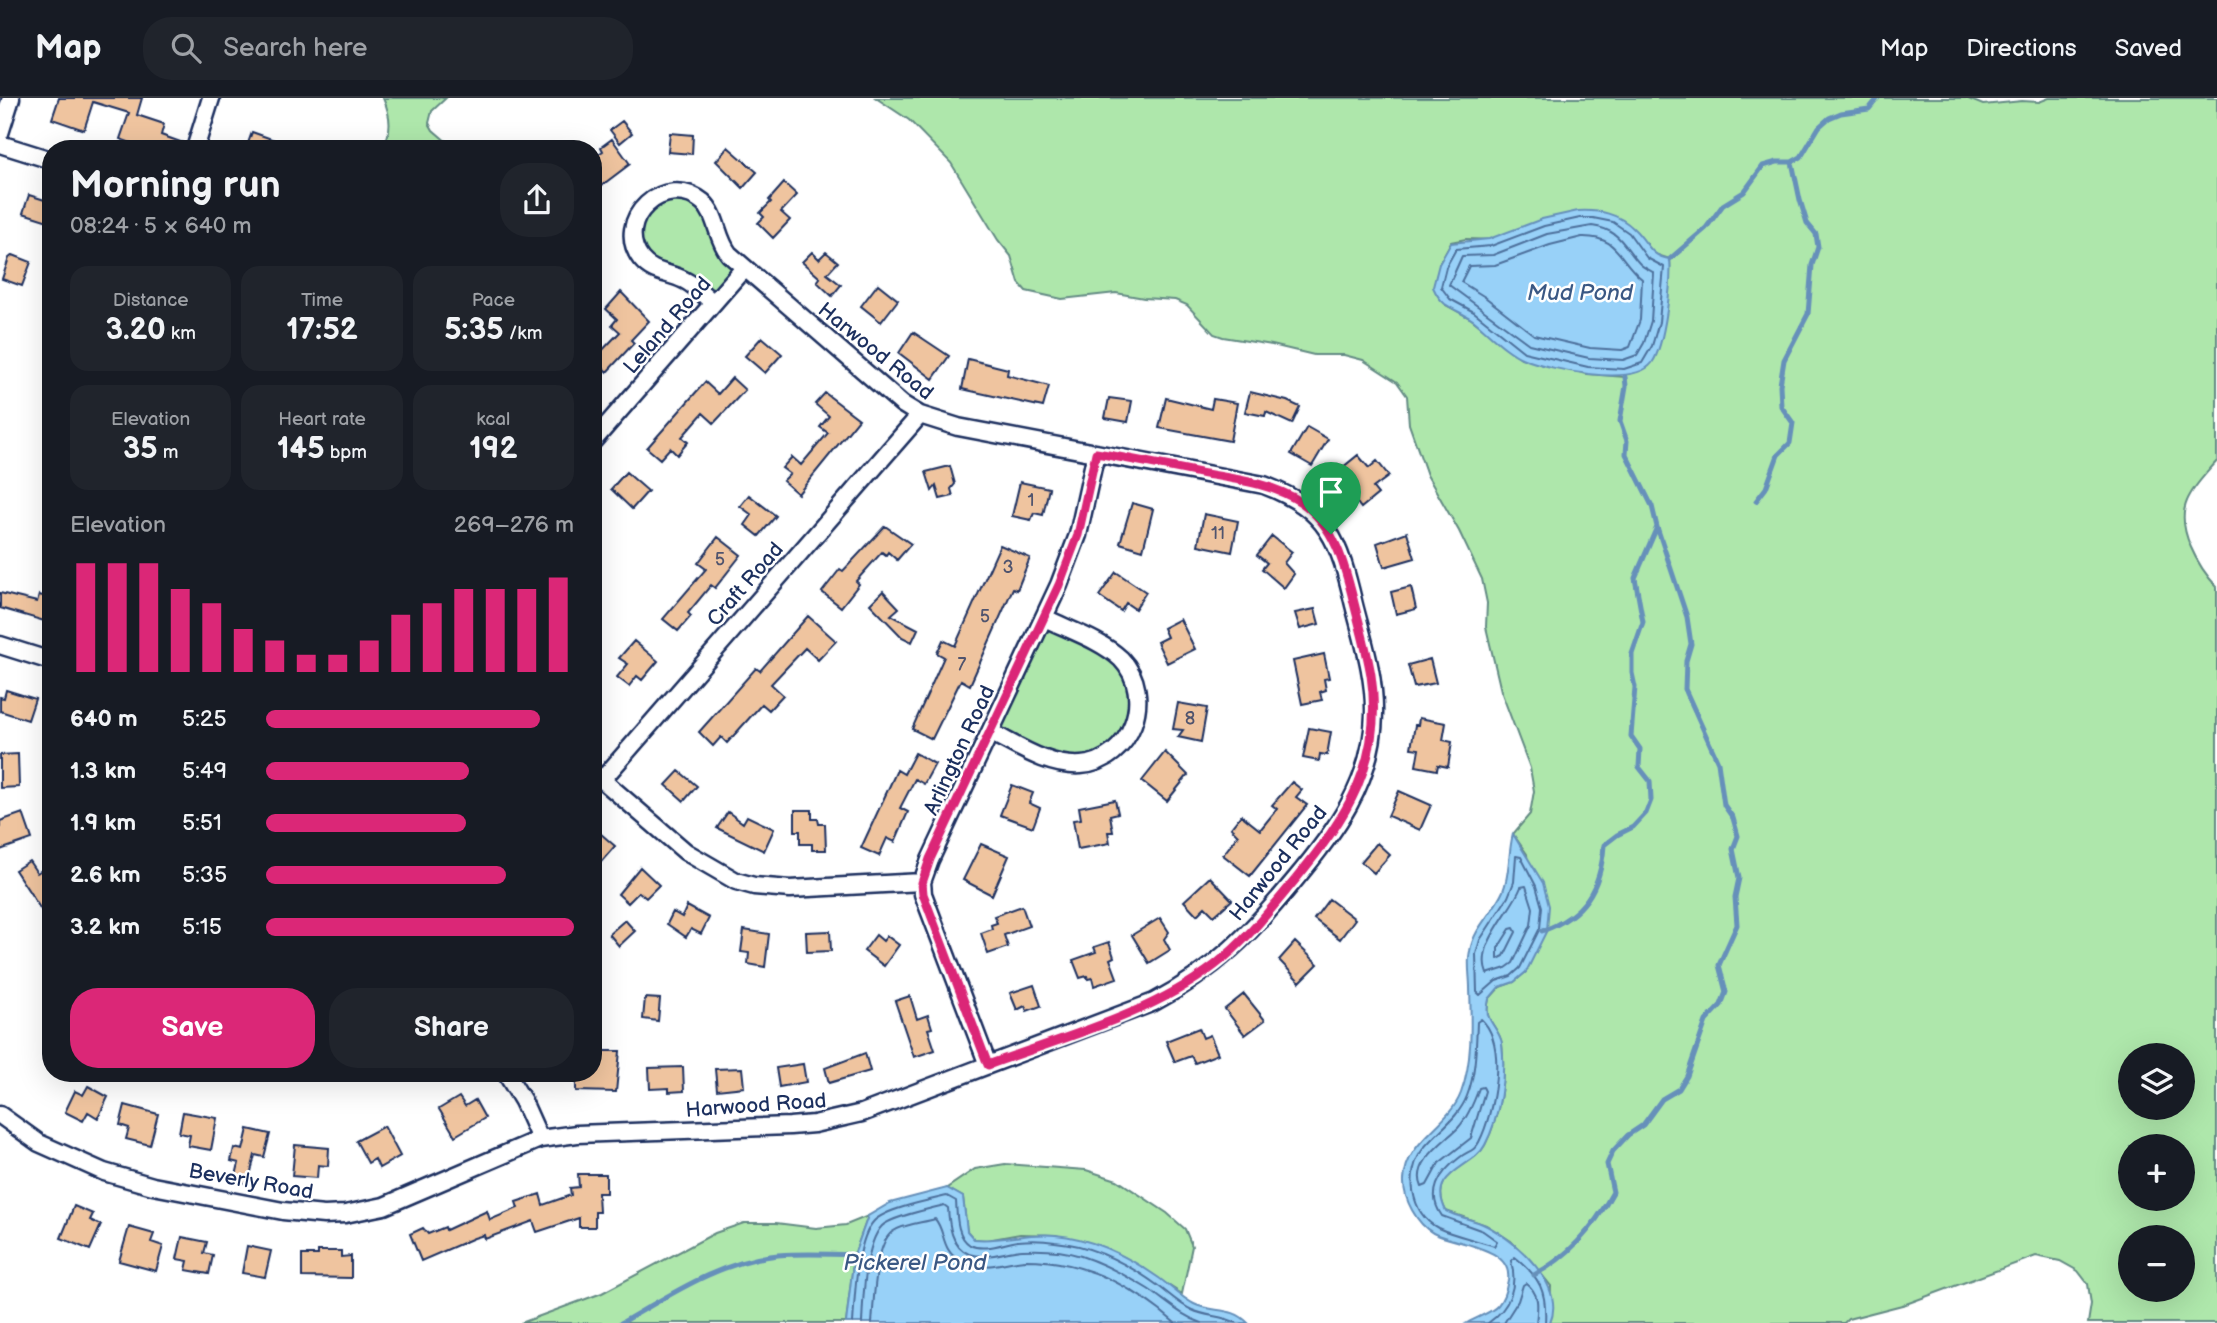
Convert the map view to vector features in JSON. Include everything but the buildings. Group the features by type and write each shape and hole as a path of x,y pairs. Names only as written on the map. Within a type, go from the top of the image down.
{"street":[{"path":"0,133 11,98"},
{"path":"198,140 211,98"},
{"path":"0,144 42,157"},
{"name":"Harwood Road","path":"540,1139 577,1134 814,1124 862,1113 1154,1002 1197,978 1234,949 1267,914 1340,822 1360,783 1372,738 1373,692 1368,660 1340,554 1318,517 1302,503 1264,485 958,427 920,415 886,391 744,268 722,245 709,208 695,197 677,192 661,194 640,209 635,219 633,240 642,260 660,273 682,279 713,303"},
{"name":"Leland Road","path":"602,432 744,268"},
{"name":"Craft Road","path":"602,772 920,415"},
{"name":"Arlington Road","path":"922,883 930,859 1045,618 1078,535 1096,453"},
{"path":"990,733 1044,758 1070,765 1084,765 1111,755 1128,736 1134,722 1137,699 1133,678 1127,667 1108,650 1045,618"},
{"path":"0,645 42,658"},
{"path":"602,779 686,852 736,881 754,886 790,889 922,883 927,905 988,1065"},
{"path":"511,1082 540,1139"},
{"name":"Beverly Road","path":"0,1115 39,1143 104,1172 153,1186 283,1211 314,1214 345,1214 384,1206 540,1139"}],"green space":[{"path":"383,98 446,98 432,111 429,123 445,140 386,140 390,124"},
{"path":"876,98 1966,98 1983,105 2039,102 2049,98 2217,98 2217,461 2190,495 2184,512 2184,523 2196,559 2217,587 2217,1323 2088,1323 2091,1304 2088,1284 2078,1271 2060,1261 2036,1256 1906,1304 1848,1319 1844,1323 1550,1323 1551,1286 1538,1270 1511,1241 1486,1225 1446,1211 1441,1198 1446,1179 1485,1145 1498,1109 1503,1056 1501,1040 1488,1015 1489,999 1500,987 1514,982 1526,972 1535,952 1527,854 1513,834 1530,814 1534,791 1530,768 1501,691 1486,627 1487,603 1482,579 1459,531 1427,475 1409,424 1407,396 1397,382 1363,360 1344,355 1314,355 1214,334 1187,305 1175,300 1116,293 1062,299 1026,291 1019,283 1011,256 998,240 951,163 909,120","holes":["1466,239 1647,244 1651,253 1670,259 1670,275 1663,305 1625,377 1587,374 1521,358 1470,318 1446,305 1439,264 1451,242"]},
{"path":"695,197 744,268 713,303 636,250 647,202"},
{"path":"1045,618 1095,642 1133,678 1128,736 1084,765 990,732"},
{"path":"1005,1164 1086,1170 1117,1180 1167,1213 1185,1229 1192,1246 1182,1294 1124,1257 1056,1235 1020,1234 987,1240 974,1239 967,1231 963,1197 947,1188 975,1169"},
{"path":"868,1216 854,1255 846,1323 521,1323 602,1293 715,1233 744,1223 776,1223 816,1228 846,1225"}],"water":[{"name":"Mud Pond","path":"1578,211 1601,212 1622,219 1654,252 1670,259 1669,297 1661,342 1652,363 1642,370 1628,374 1590,374 1524,359 1504,347 1473,320 1445,304 1433,287 1439,264 1451,243 1489,239 1542,219"},
{"path":"1513,834 1543,883 1549,906 1547,930 1526,972 1514,982 1499,987 1489,999 1488,1015 1501,1040 1503,1056 1498,1109 1485,1145 1447,1179 1442,1187 1441,1198 1446,1211 1487,1226 1525,1254 1545,1280 1553,1309 1550,1323 1467,1323 1498,1305 1508,1280 1507,1269 1492,1253 1442,1237 1427,1229 1409,1203 1404,1180 1406,1166 1412,1154 1455,1105 1465,1081 1471,1014 1469,955 1476,934 1503,891"},
{"name":"Pickerel Pond","path":"947,1188 963,1197 967,1231 974,1239 1045,1234 1083,1240 1135,1263 1194,1304 1236,1314 1248,1323 846,1323 854,1255 868,1216 890,1203"}],"waterway":[{"path":"1670,259 1706,228 1723,205 1744,192 1763,166 1792,162 1801,157 1819,127 1829,118 1841,113 1869,109 1878,98"},
{"path":"1756,501 1766,488 1778,455 1790,443 1793,423 1781,406 1780,385 1784,360 1808,314 1812,265 1818,247 1816,234 1807,223 1792,162"},
{"path":"1542,931 1557,925 1579,909 1594,887 1604,845 1633,827 1646,813 1651,800 1650,781 1639,767 1640,749 1631,736 1635,687 1632,654 1643,622 1635,578 1657,527 1652,506 1626,454 1627,441 1620,421 1625,377"},
{"path":"1534,1275 1570,1250 1598,1217 1613,1192 1607,1164 1613,1151 1628,1135 1643,1125 1662,1099 1679,1089 1687,1076 1706,1021 1721,1005 1726,992 1719,965 1737,925 1735,897 1739,878 1733,849 1738,836 1733,818 1724,805 1718,762 1685,689 1686,661 1691,644 1687,617 1657,527"},
{"path":"621,1323 696,1281 736,1264 778,1255 854,1255"}],"route":[{"path":"1096,453 1264,485 1302,503 1318,517 1331,534 1347,574 1371,672 1374,715 1372,738 1360,783 1340,822 1252,931 1197,978 1130,1012 988,1065 923,894 922,883 930,859 1059,585 1078,535 1096,453"}]}
